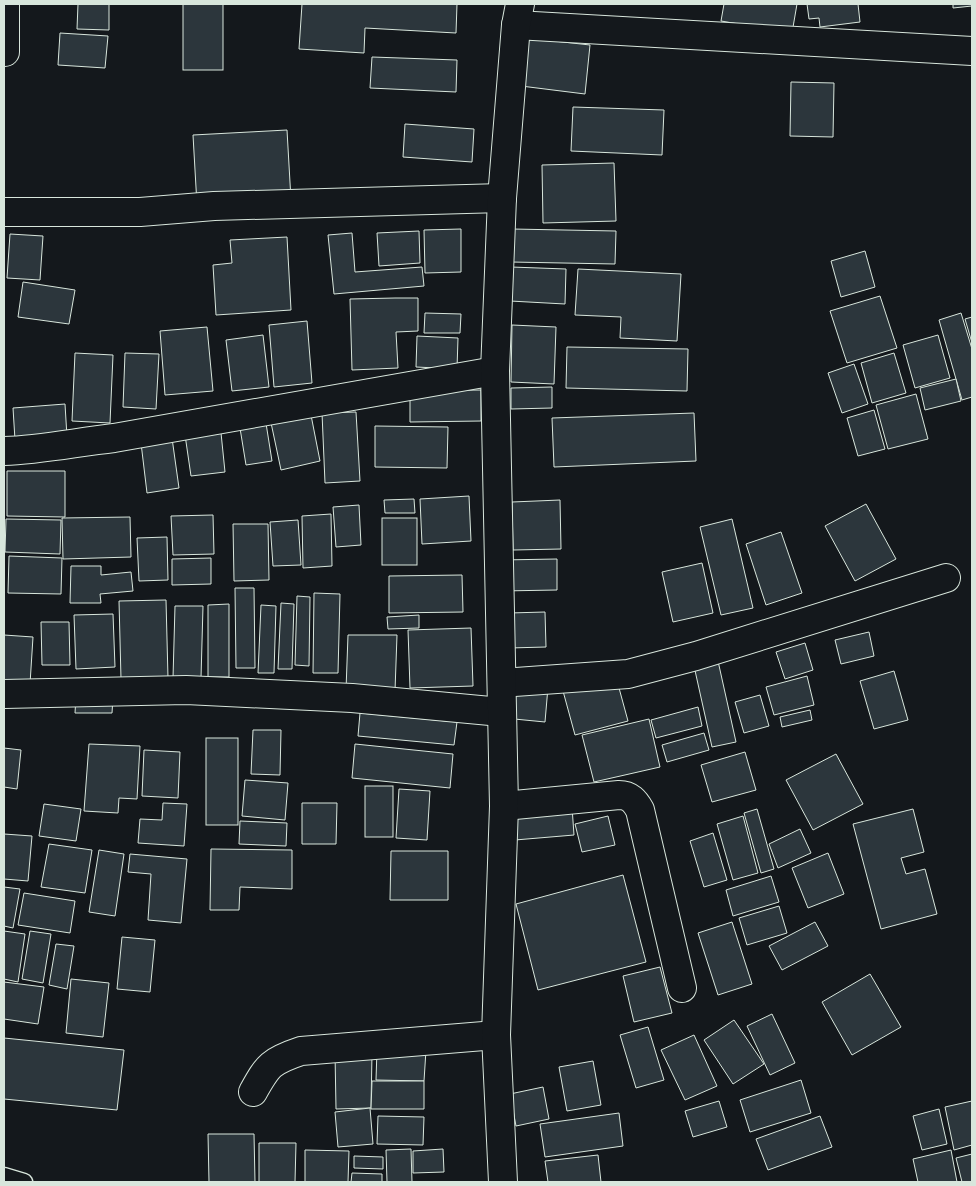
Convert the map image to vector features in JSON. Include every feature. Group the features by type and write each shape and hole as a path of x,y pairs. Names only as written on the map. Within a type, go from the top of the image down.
{"street":[{"path":"4,52 5,4"},
{"path":"503,1182 496,1036 504,806 495,371 502,198 518,14 972,51"},
{"path":"4,212 140,212 214,206 502,198"},
{"path":"4,451 28,450 114,438 495,371"},
{"path":"502,683 628,674 696,656 946,578"},
{"path":"4,694 186,690 352,698 501,712"},
{"path":"504,806 619,795 631,798 640,810 682,988"},
{"path":"253,1092 266,1069 281,1058 301,1051 496,1036"}],"lane":[{"path":"4,1176 24,1182"}],"building":[{"path":"78,4 109,4 109,30 77,29"},
{"path":"183,4 223,4 223,70 183,70"},
{"path":"302,4 457,4 456,33 365,28 364,53 299,49"},
{"path":"724,4 797,4 792,33 721,21"},
{"path":"807,4 858,4 860,22 820,27 819,18 809,19"},
{"path":"953,4 972,4 972,6 953,8"},
{"path":"60,33 108,36 105,68 58,65"},
{"path":"527,38 590,45 585,94 521,86"},
{"path":"372,57 457,60 456,92 370,88"},
{"path":"791,82 834,83 833,137 790,136"},
{"path":"573,107 664,110 662,155 571,151"},
{"path":"405,124 474,129 472,162 403,157"},
{"path":"287,130 291,200 197,205 193,135"},
{"path":"614,163 616,221 543,223 542,165"},
{"path":"461,229 461,272 425,273 424,230"},
{"path":"512,229 616,231 615,264 511,262"},
{"path":"419,231 420,263 379,266 377,233"},
{"path":"352,233 355,272 422,267 424,286 334,294 328,235"},
{"path":"10,234 43,236 40,280 7,278"},
{"path":"287,237 291,310 216,315 213,265 232,263 230,240"},
{"path":"865,251 875,287 841,297 831,261"},
{"path":"511,267 566,269 565,304 510,301"},
{"path":"578,269 681,274 677,341 620,338 621,317 575,315"},
{"path":"23,282 75,290 69,324 18,317"},
{"path":"880,296 897,348 847,363 830,311"},
{"path":"418,298 418,331 396,332 398,368 352,370 350,299"},
{"path":"425,313 461,314 460,333 424,333"},
{"path":"961,313 972,349 972,397 962,400 939,320"},
{"path":"972,317 972,343 965,319"},
{"path":"307,321 312,383 274,387 269,325"},
{"path":"512,325 556,327 554,384 511,382"},
{"path":"207,327 213,391 165,395 160,331"},
{"path":"263,335 269,387 232,391 226,340"},
{"path":"938,335 950,378 915,388 903,345"},
{"path":"417,336 458,338 457,369 416,367"},
{"path":"567,347 688,349 687,391 566,388"},
{"path":"75,353 113,355 110,423 72,421"},
{"path":"125,353 159,354 156,409 123,407"},
{"path":"894,353 906,393 872,403 861,363"},
{"path":"854,364 868,404 842,413 828,373"},
{"path":"956,379 961,401 925,410 920,388"},
{"path":"552,387 552,408 511,409 511,388"},
{"path":"481,390 481,421 410,422 410,391"},
{"path":"916,394 928,439 888,449 876,405"},
{"path":"65,404 67,437 15,440 13,408"},
{"path":"310,410 320,461 281,470 270,418"},
{"path":"874,410 885,449 858,456 847,418"},
{"path":"356,412 360,481 325,483 322,413"},
{"path":"694,413 696,461 554,467 552,418"},
{"path":"265,417 272,461 246,465 239,422"},
{"path":"220,423 225,472 191,476 184,428"},
{"path":"375,426 448,427 447,468 375,467"},
{"path":"172,438 179,488 147,493 141,443"},
{"path":"7,471 65,471 65,517 7,516"},
{"path":"469,496 471,541 422,544 420,499"},
{"path":"414,499 415,513 385,513 384,500"},
{"path":"560,500 561,549 513,550 512,502"},
{"path":"866,504 896,559 855,581 825,526"},
{"path":"359,505 361,545 336,547 333,507"},
{"path":"331,514 332,566 303,568 302,516"},
{"path":"213,515 214,554 173,555 171,516"},
{"path":"130,517 131,557 63,559 62,518"},
{"path":"382,518 417,518 417,565 382,565"},
{"path":"6,519 61,520 60,554 5,552"},
{"path":"732,519 753,608 721,615 700,527"},
{"path":"298,520 301,565 273,566 270,522"},
{"path":"233,524 268,524 269,580 234,581"},
{"path":"781,532 802,593 766,605 746,544"},
{"path":"167,537 168,580 139,581 137,538"},
{"path":"9,556 62,558 61,594 8,593"},
{"path":"211,558 211,584 172,585 172,559"},
{"path":"557,559 557,590 501,591 500,560"},
{"path":"702,563 713,613 673,622 662,572"},
{"path":"71,566 101,566 101,575 131,572 133,591 100,594 101,603 70,603"},
{"path":"462,575 463,612 389,613 389,576"},
{"path":"235,588 254,588 255,668 236,668"},
{"path":"314,593 340,594 338,673 313,673"},
{"path":"297,596 310,597 309,666 295,665"},
{"path":"166,600 168,678 121,679 119,601"},
{"path":"281,603 294,604 292,669 278,669"},
{"path":"229,604 229,677 208,677 208,605"},
{"path":"261,605 276,606 274,673 258,673"},
{"path":"175,606 203,606 201,678 173,678"},
{"path":"545,612 546,647 509,648 509,613"},
{"path":"113,614 115,667 76,669 74,615"},
{"path":"419,615 419,628 388,629 387,617"},
{"path":"41,622 69,622 70,665 42,665"},
{"path":"471,628 473,686 410,688 408,630"},
{"path":"869,632 874,656 841,664 835,640"},
{"path":"4,635 33,637 30,684 4,683"},
{"path":"348,635 397,635 395,691 346,690"},
{"path":"805,643 813,670 785,679 776,652"},
{"path":"718,661 736,742 712,747 694,666"},
{"path":"894,671 908,720 874,729 860,681"},
{"path":"807,676 814,705 774,715 766,687"},
{"path":"616,677 628,721 575,735 563,691"},
{"path":"507,684 548,687 545,722 504,718"},
{"path":"760,695 769,726 744,733 735,702"},
{"path":"76,697 113,698 112,713 75,713"},
{"path":"698,707 702,726 656,738 651,720"},
{"path":"810,710 812,720 782,727 780,717"},
{"path":"360,713 457,722 454,745 358,736"},
{"path":"649,719 660,767 594,782 582,735"},
{"path":"253,730 281,730 280,775 251,774"},
{"path":"704,733 709,750 667,762 662,745"},
{"path":"206,738 238,738 238,825 206,825"},
{"path":"89,744 140,746 137,799 119,798 118,813 84,811"},
{"path":"355,744 453,754 450,788 352,778"},
{"path":"4,748 21,750 17,789 4,787"},
{"path":"144,750 180,752 178,798 142,796"},
{"path":"745,752 756,790 712,802 701,765"},
{"path":"836,754 863,804 813,830 786,780"},
{"path":"245,780 288,783 285,820 242,816"},
{"path":"365,786 393,786 393,837 365,837"},
{"path":"399,789 430,791 427,840 396,838"},
{"path":"163,803 187,804 184,846 138,843 140,819 162,820"},
{"path":"302,803 337,803 336,844 302,844"},
{"path":"44,804 81,809 76,841 39,836"},
{"path":"572,807 574,835 515,840 513,811"},
{"path":"757,809 774,869 761,873 744,813"},
{"path":"913,809 924,852 901,858 906,874 925,869 937,914 881,929 853,824"},
{"path":"608,816 615,845 582,852 575,824"},
{"path":"743,816 758,873 733,880 717,824"},
{"path":"240,821 287,823 286,846 239,844"},
{"path":"800,829 811,853 778,868 769,844"},
{"path":"713,833 727,880 704,887 690,841"},
{"path":"4,834 32,836 28,881 4,879"},
{"path":"49,844 92,850 85,893 41,887"},
{"path":"211,849 292,850 292,889 240,887 239,910 210,910"},
{"path":"99,850 124,854 115,916 89,912"},
{"path":"391,851 448,851 448,900 390,900"},
{"path":"828,853 844,894 808,908 792,868"},
{"path":"130,854 187,859 181,923 148,920 151,874 128,872"},
{"path":"623,875 646,962 538,990 516,904"},
{"path":"771,876 779,902 733,916 726,890"},
{"path":"4,887 20,889 13,928 4,926"},
{"path":"24,893 75,901 70,933 18,925"},
{"path":"779,906 787,933 747,945 739,918"},
{"path":"732,922 752,984 718,995 698,933"},
{"path":"815,922 828,946 782,970 769,946"},
{"path":"4,931 25,934 18,982 4,979"},
{"path":"30,931 51,934 43,983 22,979"},
{"path":"122,937 155,940 150,992 117,989"},
{"path":"56,944 74,946 67,989 49,985"},
{"path":"660,967 672,1013 634,1022 623,976"},
{"path":"870,974 901,1027 852,1055 822,1002"},
{"path":"71,979 109,983 103,1037 66,1033"},
{"path":"4,982 44,987 38,1024 4,1019"},
{"path":"772,1014 795,1063 770,1075 747,1026"},
{"path":"734,1020 764,1064 733,1084 704,1040"},
{"path":"648,1027 664,1080 636,1088 620,1035"},
{"path":"694,1035 717,1086 685,1100 661,1050"},
{"path":"4,1038 124,1050 117,1110 4,1099"},
{"path":"377,1049 426,1050 424,1081 376,1080"},
{"path":"335,1053 372,1053 371,1108 336,1109"},
{"path":"593,1061 601,1105 567,1111 559,1067"},
{"path":"801,1080 811,1113 750,1132 740,1100"},
{"path":"372,1081 424,1081 424,1109 371,1109"},
{"path":"543,1087 549,1119 516,1126 510,1094"},
{"path":"719,1101 727,1127 693,1137 685,1111"},
{"path":"972,1101 972,1145 954,1150 945,1107"},
{"path":"370,1108 373,1144 338,1147 335,1112"},
{"path":"939,1109 947,1144 922,1150 913,1116"},
{"path":"619,1113 623,1146 545,1157 540,1124"},
{"path":"378,1116 424,1117 423,1145 377,1144"},
{"path":"820,1116 832,1147 768,1170 756,1139"},
{"path":"208,1134 254,1134 255,1182 209,1182"},
{"path":"259,1143 296,1143 295,1182 259,1182"},
{"path":"411,1149 412,1182 387,1182 386,1150"},
{"path":"443,1149 444,1172 413,1173 413,1151"},
{"path":"305,1150 349,1151 348,1182 305,1182"},
{"path":"951,1150 957,1182 918,1182 913,1159"},
{"path":"972,1154 972,1182 962,1182 956,1158"},
{"path":"598,1155 601,1182 548,1182 545,1161"},
{"path":"354,1156 383,1157 383,1169 354,1168"},
{"path":"352,1173 382,1174 382,1182 351,1182"}]}
